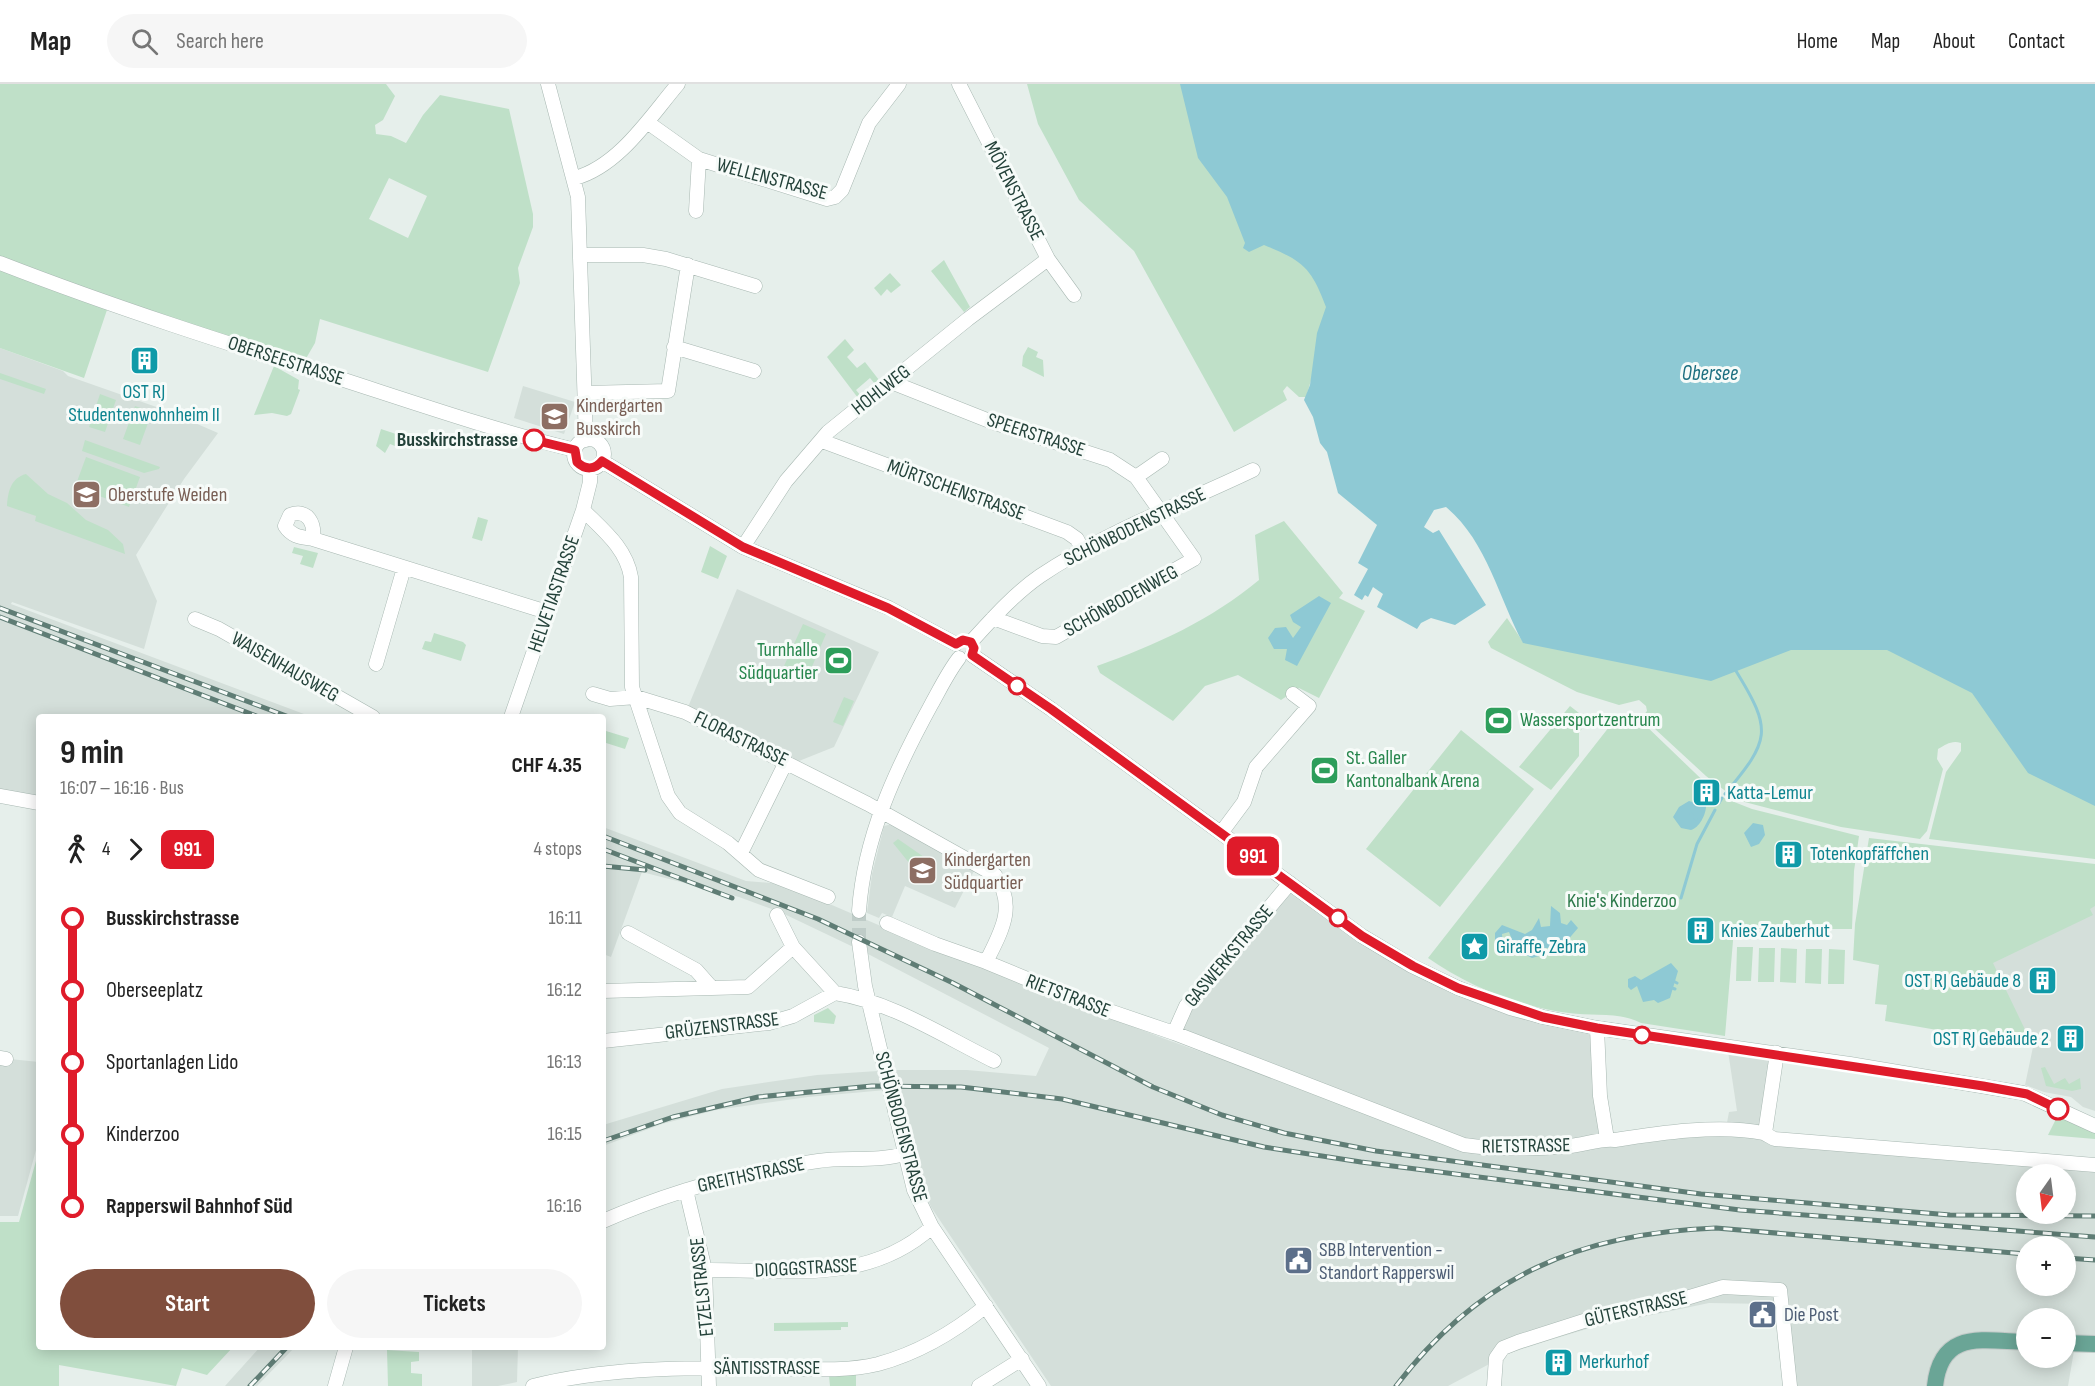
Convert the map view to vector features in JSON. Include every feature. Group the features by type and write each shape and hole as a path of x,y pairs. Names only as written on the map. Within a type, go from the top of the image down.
{"main road":[{"path":"1935,1386 1940,1363 1956,1345 1977,1341 2016,1342"},
{"path":"2076,1343 2095,1344"}],"street":[{"path":"548,84 575,178 586,440"},
{"path":"575,178 601,167 647,122 678,84"},
{"name":"WELLENSTRASSE","path":"647,122 699,159 827,199 836,197 842,190 869,123 899,84"},
{"name":"MÖVENSTRASSE","path":"959,84 1048,259 1074,295"},
{"name":"WELLENSTRASSE","path":"696,211 699,159"},
{"path":"580,255 643,255 688,265 755,286"},
{"name":"HOHLWEG","path":"743,547 801,461 836,425 1048,259"},
{"path":"585,393 668,391 688,265"},
{"name":"OBERSEESTRASSE","path":"1,266 256,352 497,429 575,450"},
{"path":"674,347 754,371"},
{"name":"SPEERSTRASSE","path":"891,382 992,422 1110,460 1136,477 1162,513"},
{"path":"586,440 595,441 602,447 602,461 590,469 577,462 575,450 586,440"},
{"name":"MÜRTSCHENSTRASSE","path":"822,441 1067,532 1077,539 1082,549"},
{"path":"1136,477 1162,459"},
{"path":"602,461 743,547 888,608 965,650 1362,936 1436,978 1510,1008 1597,1028 1777,1053 2023,1093 2095,1126"},
{"name":"HELVETIASTRASSE","path":"512,714 546,612 584,510 590,482 590,469"},
{"name":"SCHÖNBODENSTRASSE","path":"859,910 864,867 881,811 919,727 965,650 993,618 1039,577 1082,549 1253,470"},
{"path":"584,510 623,551 628,561 631,577 631,675 668,796 674,807 686,818 741,853 759,870 828,897"},
{"name":"SCHÖNBODENWEG","path":"993,618 1042,636 1056,637 1194,559 1162,513"},
{"path":"313,539 546,612"},
{"path":"376,664 405,568"},
{"name":"WAISENHAUSWEG","path":"195,619 219,629 368,714"},
{"name":"FLORASTRASSE","path":"593,694 610,699 636,697 685,712 881,811"},
{"path":"1221,833 1244,802 1256,767 1309,706 1293,694"},
{"path":"741,853 786,762"},
{"path":"0,796 36,802"},
{"path":"881,811 976,862 995,875 1003,886 1007,898 1006,912 986,962"},
{"name":"GASWERKSTRASSE","path":"1174,1033 1185,1006 1290,883"},
{"path":"777,915 793,947 835,993 868,1001 994,1061"},
{"name":"RIETSTRASSE","path":"887,923 953,952 986,962 1083,1002 1174,1033 1464,1145 1486,1148 1569,1146 1607,1138 1615,1140 1701,1130 1765,1133 1775,1139 2095,1165"},
{"path":"628,933 696,970 711,987"},
{"name":"SCHÖNBODENSTRASSE","path":"859,942 868,1001 914,1190 932,1227 1039,1386"},
{"path":"606,991 748,987 793,947"},
{"name":"GRÜZENSTRASSE","path":"606,1041 781,1020 800,1013 835,993"},
{"path":"1597,1028 1600,1096 1607,1138"},
{"path":"1765,1133 1777,1053"},
{"name":"GREITHSTRASSE","path":"606,1220 686,1190 726,1178 817,1161 904,1154"},
{"name":"ETZELSTRASSE","path":"686,1190 705,1270 709,1386"},
{"name":"DIOGGSTRASSE","path":"705,1270 796,1271 853,1268 897,1252 932,1227"},
{"name":"GÜTERSTRASSE","path":"1494,1386 1494,1366 1497,1355 1507,1346 1576,1323 1673,1302 1718,1288 1735,1286 1780,1290 1790,1386"},
{"name":"SÄNTISSTRASSE","path":"533,1386 614,1371 836,1368 877,1364 929,1345 986,1306"},
{"path":"335,1386 345,1350"},
{"path":"979,1386 1022,1359"}],"shaded area":[{"name":"Oberstufe Weiden","path":"0,348 63,371 68,376 165,410 218,433 184,479 136,555 157,601 144,649 12,602 11,604 304,714 36,714 36,802 0,796"},
{"path":"523,386 575,402 564,434 514,418"},
{"path":"737,589 879,652 834,747 799,761 688,707"},
{"name":"Kindergarten Südquartier","path":"892,824 975,869 955,908 905,886 892,917 882,913 879,918 867,913 872,874 884,826"},
{"path":"606,828 746,881 783,884 932,948 1165,1039 1390,1119 1486,1148 1183,1038 1180,1015 1290,883 1435,978 1597,1028 1610,1138 1726,1128 1729,1112 1737,1111 1728,1051 1779,1060 1768,1141 2027,1164 2016,1164 2016,1224 2076,1224 2076,1168 2095,1170 2095,1338 2076,1339 2076,1308 2016,1308 2016,1368 2071,1368 2068,1386 1795,1386 1788,1307 1769,1304 1709,1303 1590,1328 1547,1341 1510,1353 1448,1386 1051,1386 931,1207 917,1173 897,1089 808,1097 716,1110 662,1124 606,1145 606,1124 722,1089 817,1075 893,1070 967,1070 1036,1076 1049,1048 868,954 780,912 739,897 642,872 611,957 606,955"},
{"path":"2095,875 2095,1111 2083,1107 2071,1097 2044,1092 2025,1085 2033,1047 1996,1041 1954,947"},
{"path":"0,1058 36,1062 36,1150 18,1216 0,1216"},
{"path":"257,1350 292,1350 257,1386 225,1386"},
{"path":"472,1350 518,1350 517,1382 498,1386 472,1386"}],"green space":[{"path":"0,84 386,84 395,96 383,120 375,125 376,134 391,136 406,143 423,115 440,95 509,109 533,214 533,227 518,268 520,283 488,372 320,319 315,343 301,367 109,304 84,378 0,348","holes":["389,178 427,196 408,238 369,219"]},
{"path":"1027,84 1292,84 1355,235 1306,397 1299,397 1287,386 1283,391 1287,400 1234,432 1134,251 1079,200 1038,124"},
{"path":"944,260 970,307 964,312 931,271"},
{"path":"890,273 901,285 891,293 887,289 881,296 874,288"},
{"path":"845,339 854,350 847,357 857,368 865,362 879,380 875,384 870,378 856,390 861,396 858,398 827,357"},
{"path":"1028,347 1038,352 1036,357 1043,360 1044,377 1022,366 1023,356"},
{"path":"274,366 299,380 298,389 300,390 291,414 287,416 272,413 254,415"},
{"path":"0,373 46,389 44,394 0,379"},
{"path":"100,394 116,400 105,432 89,427"},
{"path":"135,406 152,412 140,445 123,439"},
{"path":"381,429 399,435 395,446 390,444 385,453 376,446"},
{"path":"85,440 160,467 144,473 82,451"},
{"path":"86,457 140,477 129,507 75,487"},
{"path":"26,474 48,494 67,503 86,520 108,530 123,544 125,554 35,521 36,516 7,506 11,486"},
{"path":"478,517 488,520 482,541 472,538"},
{"path":"1284,521 1343,593 1339,598 1365,611 1319,698 1299,688 1281,700 1238,675 1205,686 1173,721 1100,673 1097,666 1182,630 1222,607 1259,580 1255,535"},
{"path":"710,546 727,556 718,579 701,572"},
{"path":"294,547 318,553 313,568 300,564 303,556 292,553"},
{"path":"2095,617 2095,859 1929,839 1946,772 1961,751 1961,743 1957,742 1949,743 1938,749 1937,759 1943,769 1927,831 1920,839 1841,827 1737,800 1706,776 1642,717 1647,711 1646,706 1639,700 1619,705 1577,692 1491,648 1488,642 1507,618 1523,642"},
{"path":"803,624 826,634 808,676 784,666"},
{"path":"434,633 466,645 461,661 422,649 425,641 431,642"},
{"path":"844,697 854,701 843,726 833,722"},
{"path":"1570,706 1588,720 1579,733 1579,756 1551,790 1519,767"},
{"name":"Knie's Kinderzoo","path":"1620,713 1642,722 1719,796 1752,809 1859,836 1854,871 1852,929 1734,929 1725,1036 1641,1023 1625,1017 1569,1013 1532,1006 1477,986 1428,958"},
{"path":"1461,730 1534,789 1440,907 1366,849"},
{"path":"606,731 629,738 625,749 606,743"},
{"path":"1869,838 2095,864 2095,906 2090,909 2093,915 1993,963 2031,1042 2030,1046 1885,1021 1887,1005 1875,1004 1879,965 1853,960 1855,924"},
{"path":"898,839 924,857 910,864 893,843"},
{"path":"1737,947 1753,947 1751,981 1736,981"},
{"path":"1759,948 1775,948 1774,982 1758,982"},
{"path":"1781,948 1797,949 1796,983 1780,982"},
{"path":"1806,949 1822,949 1821,984 1805,983"},
{"path":"1829,949 1845,950 1844,984 1828,984"},
{"path":"828,1008 836,1016 834,1024 814,1022 814,1015"},
{"path":"2045,1067 2054,1084 2065,1078 2069,1084 2080,1078 2081,1089 2072,1091 2046,1086 2041,1068"},
{"path":"2058,1115 2095,1130 2095,1139 2048,1135"},
{"path":"36,1161 36,1350 230,1350 207,1375 182,1368 176,1386 59,1365 59,1386 0,1386 0,1222 19,1222"},
{"path":"848,1322 848,1327 841,1327 841,1330 774,1331 774,1323"},
{"path":"387,1350 419,1352 419,1361 411,1362 411,1373 422,1374 422,1386 388,1386"},
{"path":"856,1374 856,1386 830,1386 829,1376"}],"water":[{"name":"Obersee","path":"1180,84 2095,84 2095,806 2028,773 1972,693 1887,650 1791,650 1711,681 1523,643 1482,553 1472,536 1446,507 1434,510 1424,527 1433,533 1439,530 1486,605 1455,625 1431,618 1421,623 1417,629 1377,607 1383,594 1373,587 1368,597 1365,595 1362,600 1354,595 1368,569 1358,563 1377,525 1338,493 1327,452 1320,443 1313,417 1304,400 1310,385 1317,333 1326,307 1310,274 1297,261 1264,245 1249,252 1243,248 1245,243 1227,197 1198,158"},
{"path":"1319,596 1331,603 1297,666 1285,660 1287,649 1274,649 1268,638 1275,628 1286,627 1293,638 1301,627 1293,622 1290,615"},
{"path":"1689,801 1706,806 1702,821 1691,830 1681,828 1673,817 1679,807"},
{"path":"1753,823 1763,825 1765,835 1759,844 1751,847 1744,833"},
{"path":"1551,906 1560,913 1561,923 1567,925 1571,920 1578,928 1566,942 1555,948 1544,948 1539,956 1532,958 1516,950 1509,932 1502,934 1503,947 1495,944 1495,933 1502,925 1525,934 1532,930 1539,918 1541,927 1550,926"},
{"path":"1671,963 1678,971 1670,998 1658,1003 1654,1000 1643,1002 1637,986 1631,990 1628,987 1628,979 1635,976 1641,980"}],"waterway":[{"path":"1725,794 1751,760 1761,735 1761,722 1756,708 1736,671"},
{"path":"1719,803 1722,798"},
{"path":"1681,898 1697,844 1715,810"},
{"path":"1691,814 1696,819"},
{"path":"1673,981 1677,983"}],"tunnel":[{"path":"859,911 859,942"}],"railway":[{"path":"0,608 281,714"},
{"path":"0,617 251,714"},
{"path":"606,837 818,919 953,983 1153,1087 1222,1115 1284,1133 1376,1151 1701,1194 1950,1215 2095,1216"},
{"path":"606,850 732,898"},
{"path":"606,866 645,870"},
{"path":"606,1140 673,1117 758,1097 872,1086 961,1087 1062,1099 1264,1147 1361,1162 1740,1210 2095,1237"},
{"path":"1396,1386 1428,1348 1462,1316 1498,1289 1536,1268 1577,1251 1620,1239 1716,1228 2016,1253"},
{"path":"2076,1259 2095,1260"},
{"path":"250,1386 284,1350"}],"bus line":[{"name":"991","path":"534,440 575,450 577,462 585,468 594,468 602,461 743,547 888,608 956,644 963,640 971,642 974,648 972,655 1051,709 1362,936 1397,958 1458,988 1510,1008 1584,1026 1850,1064 1983,1086 2027,1094 2058,1109"}],"place":[{"name":"OST RJ Studentenwohnheim II","path":"144,361"},
{"name":"Kindergarten Busskirch","path":"555,417"},
{"name":"Busskirchstrasse","path":"534,440"},
{"name":"Oberstufe Weiden","path":"87,495"},
{"name":"Turnhalle Südquartier","path":"839,661"},
{"name":"Wassersportzentrum","path":"1499,720"},
{"name":"St. Galler Kantonalbank Arena","path":"1325,770"},
{"name":"Katta-Lemur","path":"1706,793"},
{"name":"Totenkopfäffchen","path":"1789,854"},
{"name":"Kindergarten Südquartier","path":"923,871"},
{"name":"Knies Zauberhut","path":"1700,931"},
{"name":"Giraffe, Zebra","path":"1475,947"},
{"name":"OST RJ Gebäude 8","path":"2042,981"},
{"name":"OST RJ Gebäude 2","path":"2070,1039"},
{"name":"SBB Intervention - Standort Rapperswil","path":"1298,1261"},
{"name":"Die Post","path":"1763,1315"},
{"name":"Merkurhof","path":"1558,1362"}]}
